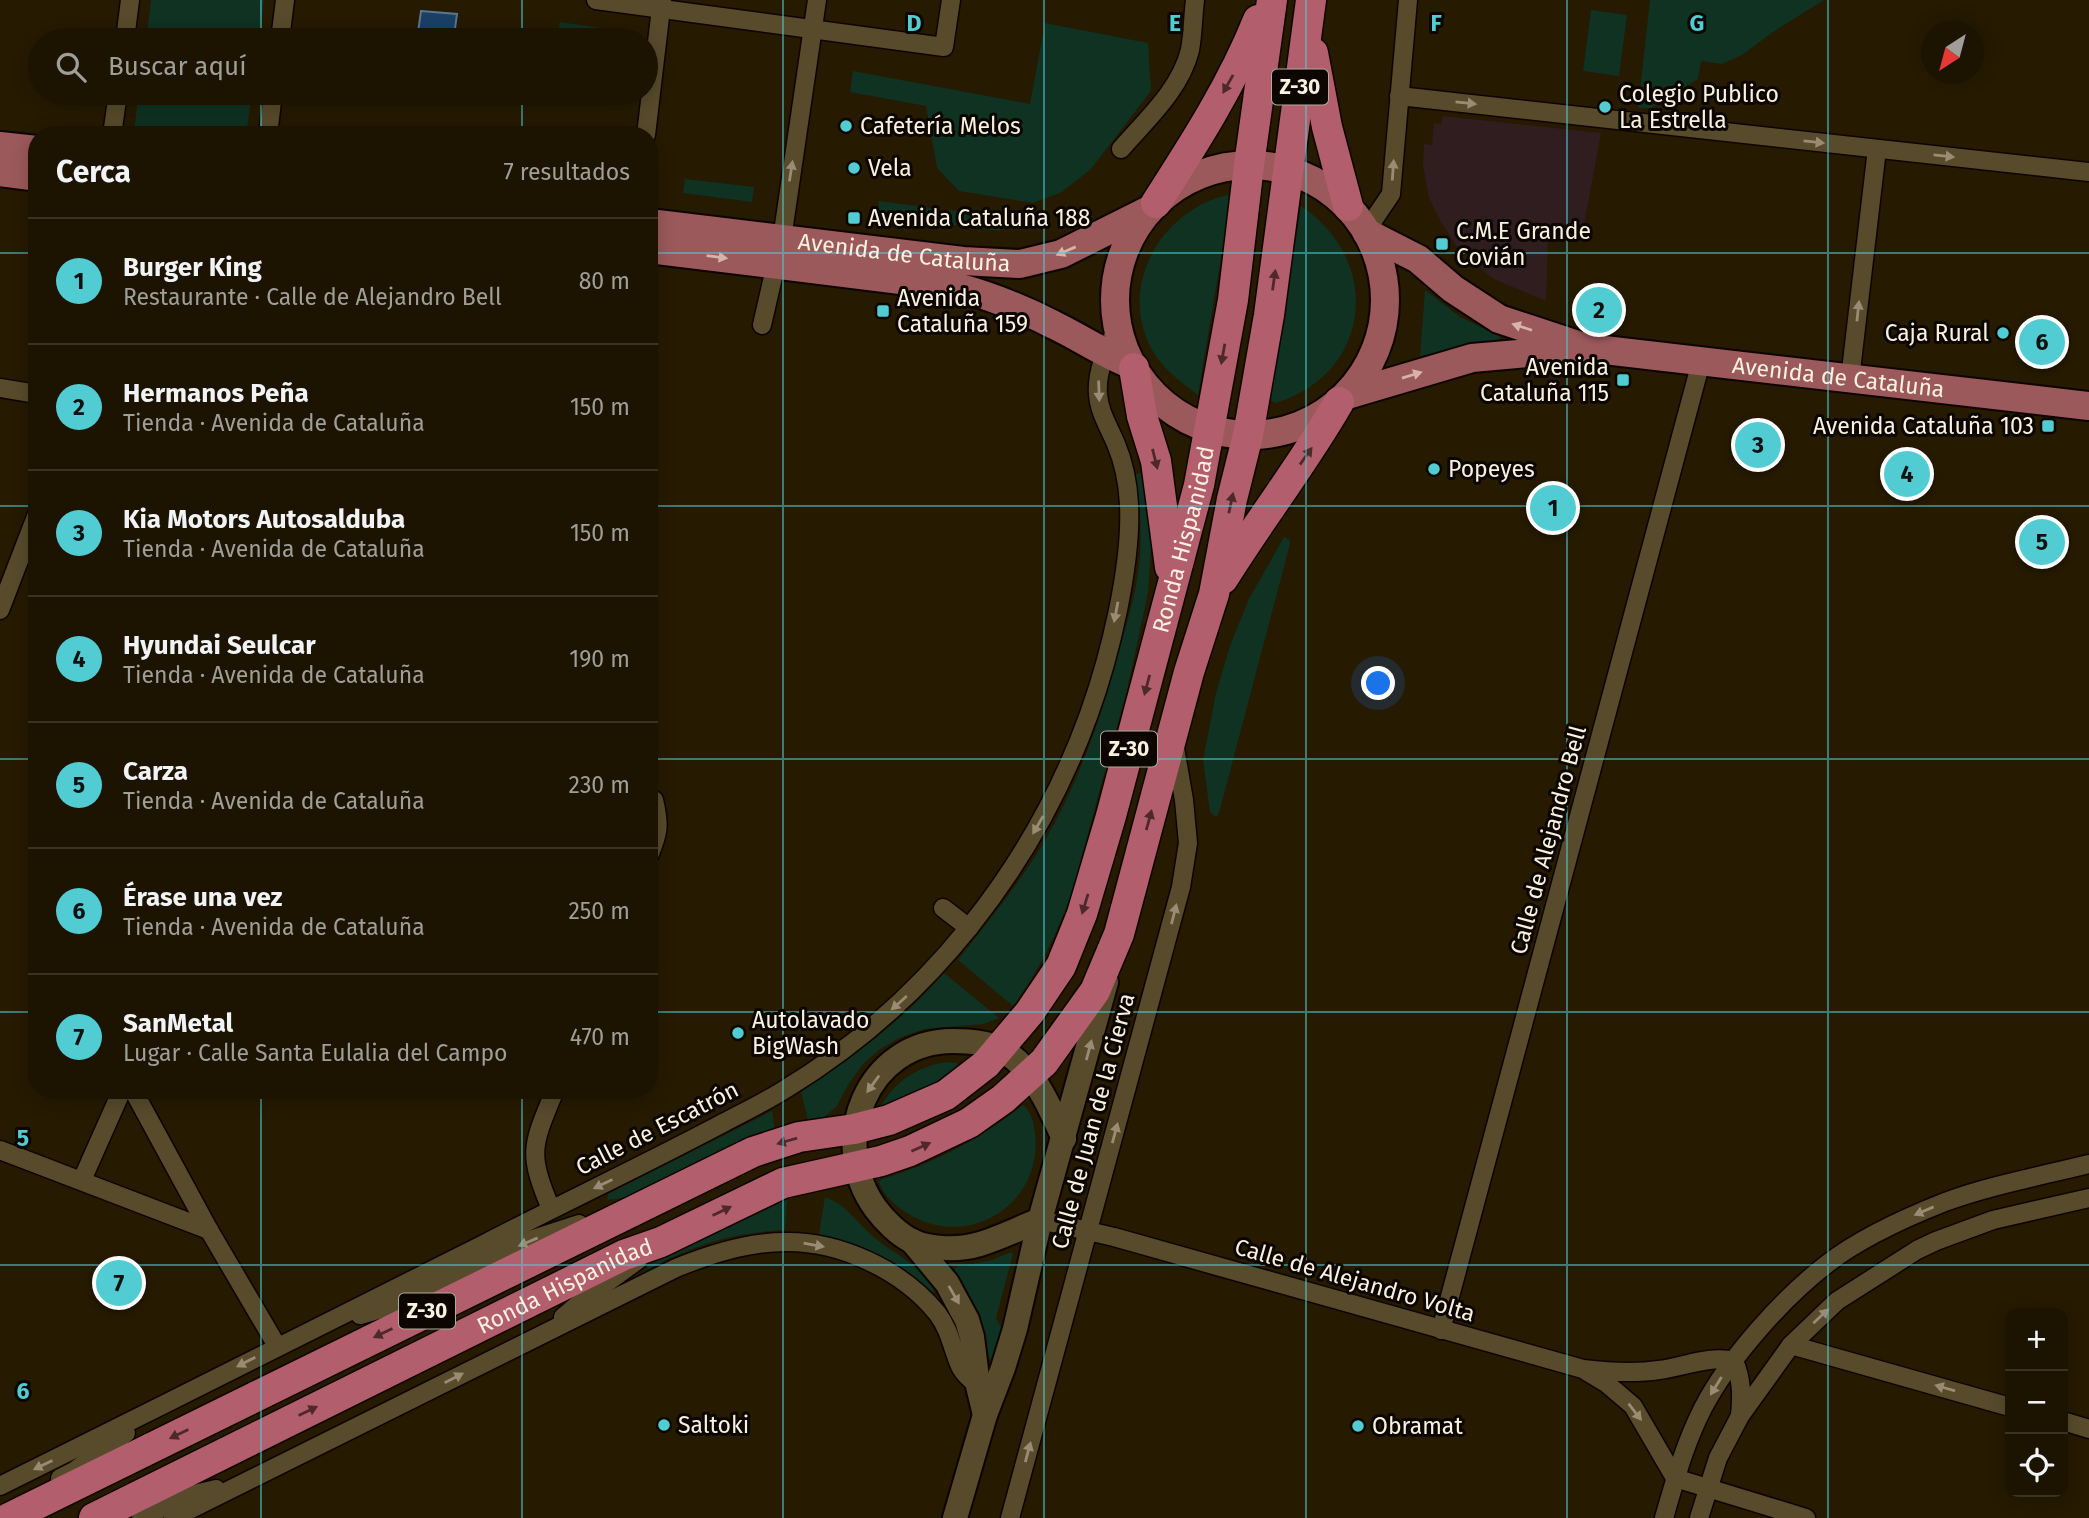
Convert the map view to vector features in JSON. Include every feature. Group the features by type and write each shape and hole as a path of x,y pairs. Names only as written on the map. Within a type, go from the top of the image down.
{"highway":[{"path":"1153,206 1204,128 1244,55 1266,0"},
{"name":"Ronda Hispanidad","path":"9,1518 753,1152 799,1137 854,1129 889,1120 946,1095 970,1078 1030,1012 1061,966 1082,914 1150,673 1199,485 1233,300 1248,165 1272,0"},
{"path":"1311,1 1313,55 1327,127 1348,206"},
{"name":"Ronda Hispanidad","path":"94,1518 624,1255 661,1242 783,1182 856,1167 910,1151 948,1134 988,1111 1051,1055 1095,991 1119,934 1173,732 1214,594 1232,499 1248,435 1269,314 1311,1"},
{"path":"1133,367 1142,416 1156,461 1172,584"},
{"path":"1214,594 1265,512 1343,399"}],"main road":[{"path":"0,146 28,149"},
{"name":"Avenida de Cataluña","path":"1248,165 1288,170 1310,180 1348,206 1367,232 1379,258 1385,306 1382,331 1374,354 1362,376 1343,399 1319,417 1297,427 1248,435 1209,429 1191,421 1158,399 1133,367 1118,326 1116,284 1120,264 1136,226 1153,206 1176,187 1198,175 1223,167 1248,165"},
{"path":"0,172 28,176"},
{"name":"Avenida de Cataluña","path":"658,250 779,251 1020,264 1061,254 1153,206"},
{"name":"Avenida de Cataluña","path":"658,225 977,292 1036,316 1133,367"},
{"name":"Avenida de Cataluña","path":"1367,232 1418,259 1453,289 1491,315 1587,348 2089,406"},
{"name":"Avenida de Cataluña","path":"1343,399 1472,358 1587,348"},
{"name":"Ronda Hispanidad","path":"956,1518 985,1415 1014,1329 1040,1220 1119,934"},
{"path":"985,1415 978,1386 976,1355 967,1320 947,1283 912,1241 879,1213 860,1182 856,1167 854,1129 865,1096 886,1069 915,1049 948,1041 983,1044 999,1049 1021,1066 1050,1108 1064,1139"},
{"path":"912,1241 967,1247 1040,1220"}],"street":[{"path":"126,28 130,0"},
{"path":"281,28 285,0"},
{"path":"596,0 662,4 943,47 951,0"},
{"path":"762,325 779,251 817,0"},
{"path":"1121,149 1167,97 1182,70 1190,50 1195,0"},
{"path":"1367,232 1391,194 1408,0"},
{"path":"658,37 662,4"},
{"path":"1398,96 2089,172"},
{"path":"113,126 116,105"},
{"path":"269,126 272,105"},
{"path":"647,126 650,105"},
{"path":"1850,379 1877,149"},
{"name":"Calle de Escatrón","path":"0,1486 664,1155 788,1088 870,1028 911,992 969,928 1017,862 1065,773 1090,713 1108,651 1124,575 1129,502 1124,466 1101,411 1098,393 1105,354 1118,326"},
{"name":"Calle de Alejandro Bell","path":"1441,1330 1701,362"},
{"path":"0,388 28,393"},
{"path":"0,610 28,537"},
{"name":"Calle de Juan de la Cierva","path":"1010,1518 1181,887 1188,843 1173,732"},
{"path":"658,815 658,834"},
{"path":"943,908 969,928"},
{"path":"82,1180 118,1099"},
{"path":"138,1099 209,1230 277,1346"},
{"path":"551,1099 538,1133 534,1162 551,1209"},
{"path":"0,1150 209,1230"},
{"path":"1664,1518 1675,1478 1704,1407 1734,1361 1778,1309 1828,1263 1893,1224 1947,1202 2089,1164"},
{"path":"1699,1518 1717,1458 1740,1416 1791,1345 1837,1300 1917,1250 1993,1220 2089,1198"},
{"path":"1096,1199 1114,1237"},
{"name":"Ronda Hispanidad","path":"322,1326 398,1304 530,1240 640,1206"},
{"name":"Calle de Alejandro Volta","path":"1040,1220 1114,1237 1583,1370 1636,1373 1711,1359 1734,1361"},
{"path":"544,1333 583,1300 661,1242"},
{"path":"173,1518 691,1262 772,1242 797,1243 856,1256 906,1284 937,1313 951,1337 961,1369 978,1386"},
{"path":"1791,1345 2005,1406"},
{"path":"1734,1361 1742,1390 1740,1416"},
{"name":"Calle de Alejandro Volta","path":"1583,1370 1606,1383 1633,1406 1675,1478"},
{"name":"Calle de Escatrón","path":"0,1508 74,1471 166,1404"},
{"path":"2068,1423 2089,1429"},
{"path":"1675,1478 1806,1518"},
{"path":"141,1518 190,1495 248,1482"}],"shaded area":[{"path":"1443,116 1601,133 1584,225 1561,223 1559,235 1548,236 1546,301 1494,279 1457,247 1441,222 1429,198 1423,165 1424,144 1432,145 1434,123 1441,124"}],"green space":[{"path":"151,0 264,0 260,28 148,28"},
{"path":"1650,0 1824,0 1742,55 1722,64 1701,61 1698,79 1651,108 1638,108"},
{"path":"1591,10 1627,15 1619,76 1583,71"},
{"path":"560,22 601,28 559,28"},
{"path":"1045,23 1148,43 1151,91 1091,169 1062,192 1033,203 959,191 937,168 926,106 850,92 853,71 1030,104"},
{"path":"137,105 250,105 247,126 135,126"},
{"path":"685,179 754,187 752,202 683,193"},
{"path":"1227,195 1231,198 1198,395 1162,364 1145,335 1140,309 1141,284 1149,260 1162,238 1180,219 1202,204"},
{"path":"879,201 932,208 930,222 877,216"},
{"path":"1301,206 1327,229 1345,256 1354,285 1355,314 1348,342 1332,367 1308,388 1276,403 1270,400"},
{"path":"949,210 1002,216 1000,231 947,224"},
{"path":"1425,290 1460,317 1500,336 1499,343 1420,356"},
{"path":"1144,473 1151,547 1148,593 1128,686 1073,889 1048,950 1013,1006 958,960 1013,889 1043,844 1068,797 1088,748 1113,673 1135,589 1141,534 1135,474"},
{"path":"1284,537 1290,540 1290,544 1216,817 1210,812 1203,760 1216,693 1231,643 1249,599"},
{"path":"944,973 999,1018 984,1024 924,1029 899,1038 880,1049 863,1064 837,1106 822,1119 809,1124 801,1092 894,1023"},
{"path":"947,1062 957,1063 959,1068 935,1084 879,1110 884,1100 907,1077 926,1067"},
{"path":"1023,1105 1034,1126 1034,1158 1028,1180 1015,1199 999,1213 958,1227 935,1225 907,1213 884,1193 879,1182 882,1179 956,1149"},
{"path":"772,1111 775,1131 636,1196 607,1200 608,1194"},
{"path":"825,1197 840,1205 869,1233 926,1277 934,1293 911,1274 876,1254 819,1235"},
{"path":"787,1199 785,1230 714,1241 648,1269 647,1266"},
{"path":"1011,1252 1013,1254 996,1318 1003,1331 995,1360 991,1361 978,1313 954,1271 956,1267 992,1260"}],"water":[{"path":"421,11 457,14 455,28 419,28"}],"place":[{"name":"Colegio Publico La Estrella","path":"1605,107"},
{"name":"Cafetería Melos","path":"846,126"},
{"name":"Vela","path":"854,168"},
{"name":"Avenida Cataluña 188","path":"854,218"},
{"name":"C.M.E Grande Covián","path":"1442,244"},
{"name":"Hermanos Peña","path":"1599,310"},
{"name":"Avenida Cataluña 159","path":"883,311"},
{"name":"Caja Rural","path":"2003,333"},
{"name":"Érase una vez","path":"2042,342"},
{"name":"Avenida Cataluña 115","path":"1623,380"},
{"name":"Avenida Cataluña 103","path":"2048,426"},
{"name":"Kia Motors Autosalduba","path":"1758,445"},
{"name":"Popeyes","path":"1434,469"},
{"name":"Hyundai Seulcar","path":"1907,474"},
{"name":"Burger King","path":"1553,508"},
{"name":"Carza","path":"2042,542"},
{"name":"Autolavado BigWash","path":"738,1033"},
{"name":"SanMetal","path":"119,1283"},
{"name":"Saltoki","path":"664,1425"},
{"name":"Obramat","path":"1358,1426"}]}
